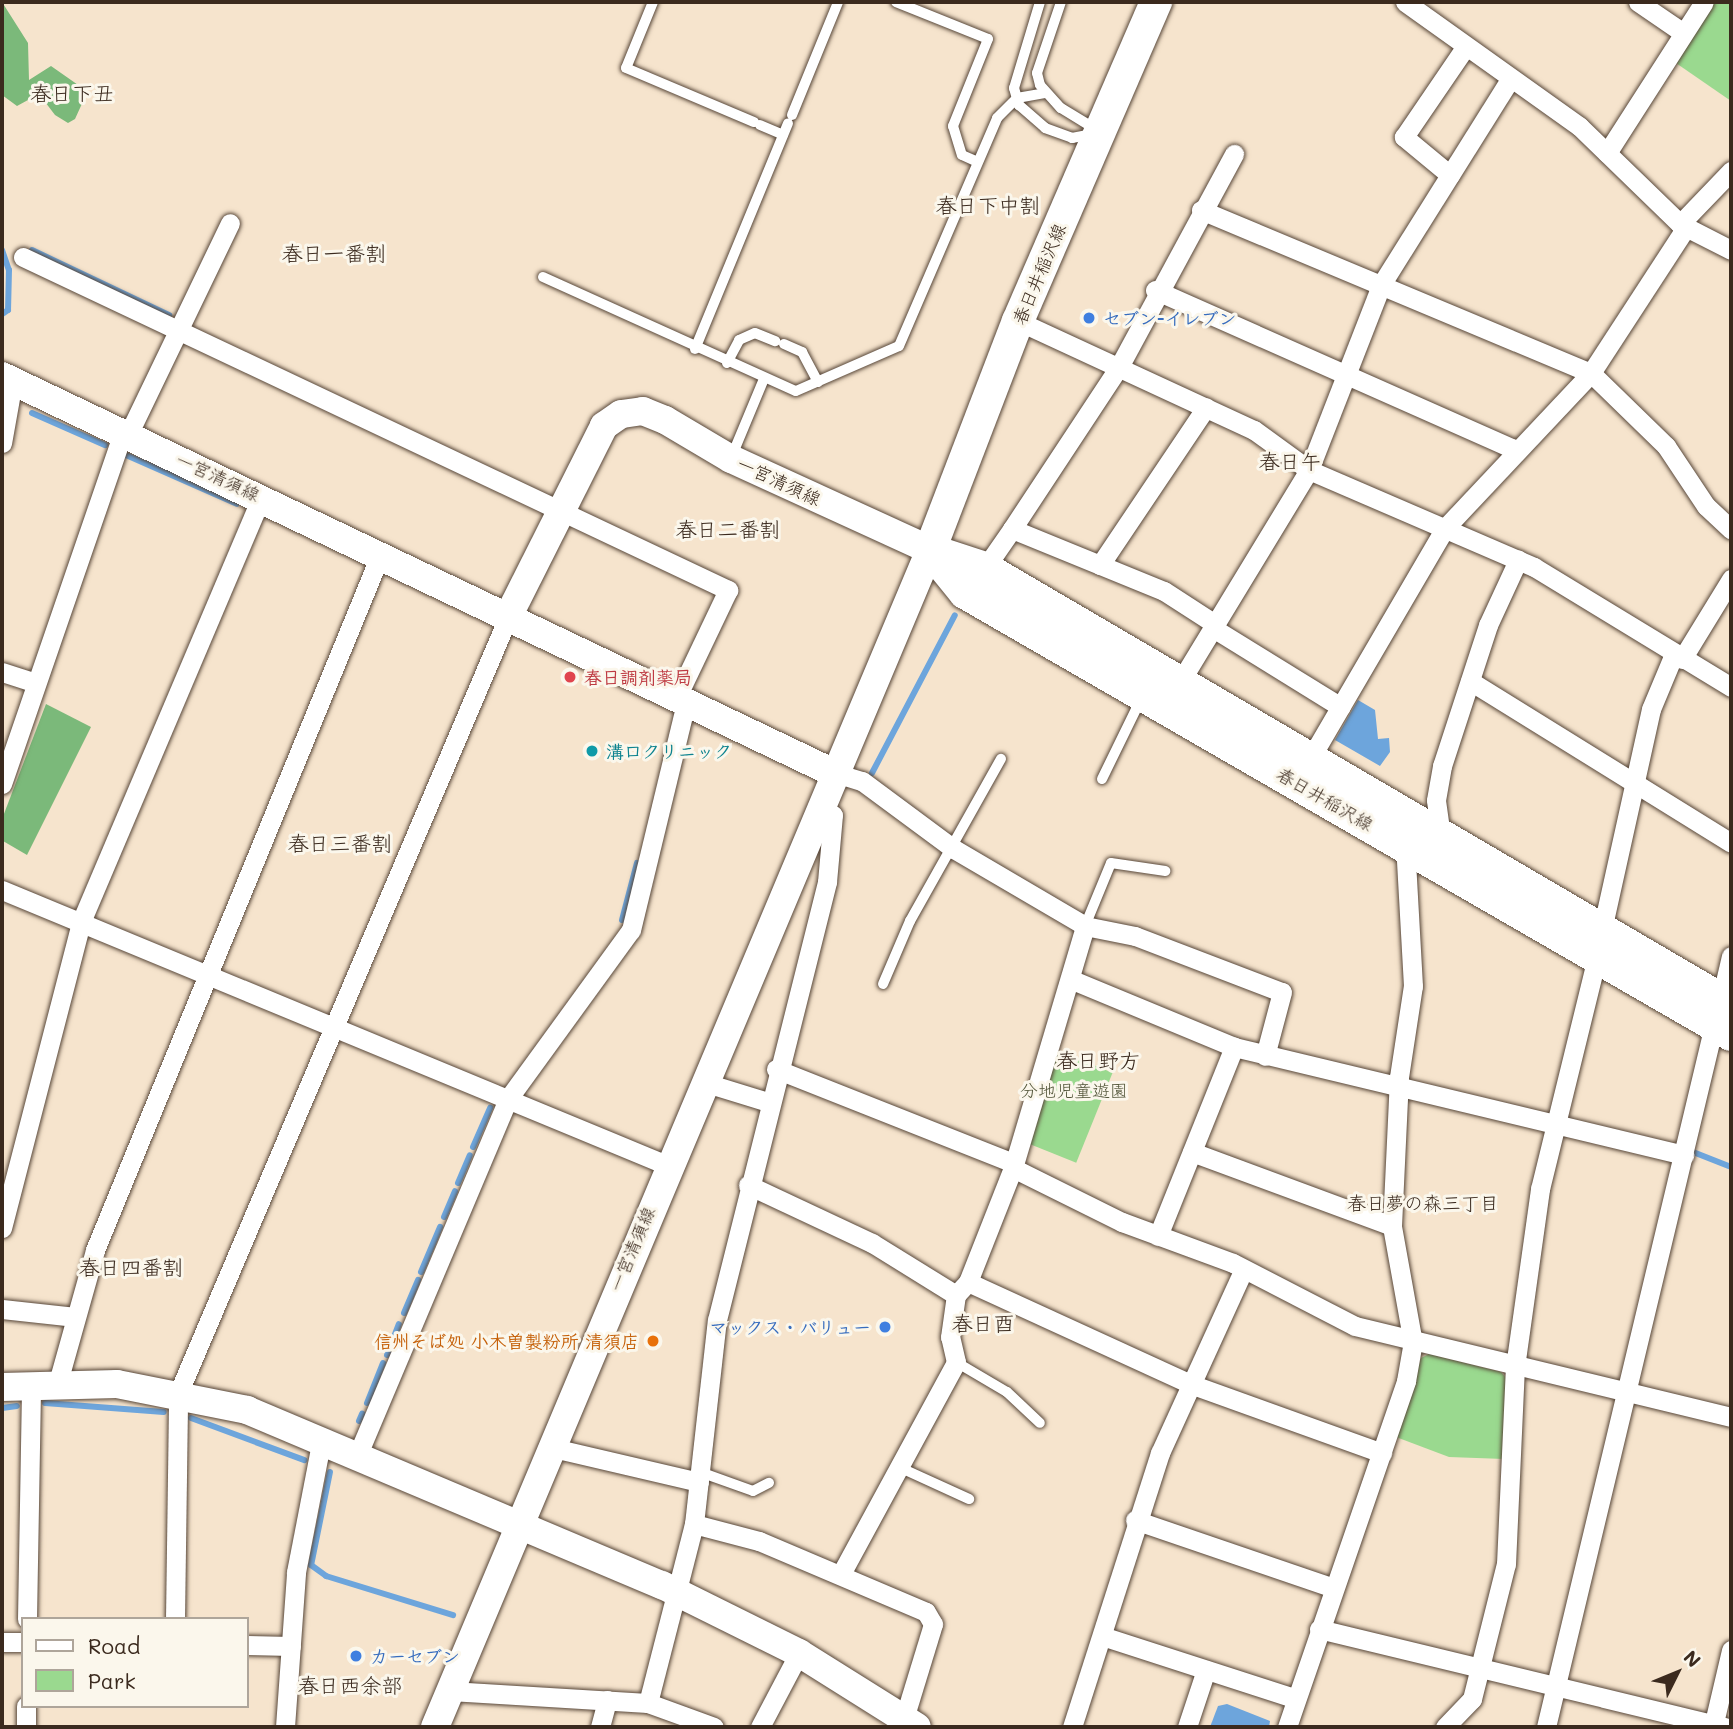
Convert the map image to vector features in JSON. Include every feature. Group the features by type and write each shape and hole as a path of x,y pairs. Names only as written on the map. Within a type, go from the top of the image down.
{"main road":[{"name":"春日井稲沢線","path":"930,550 1018,321 1156,2"},
{"name":"一宮清須線","path":"7,379 682,697 832,772"},
{"name":"一宮清須線","path":"435,1727 817,807 930,550 731,459 643,411 621,414 604,426 509,615"},
{"name":"春日井稲沢線","path":"930,550 985,568 1180,682 1441,836 1600,943 1724,1016"},
{"name":"春日井稲沢線","path":"930,550 965,593 1405,844 1600,943"},
{"path":"2,1387 45,1383 178,1394 322,1438 676,1592 799,1653 911,1724"}],"street":[{"path":"1638,2 1682,32"},
{"path":"1607,153 1682,32 1704,2"},
{"path":"1411,4 1607,153 1683,226 1731,250"},
{"path":"1450,175 1404,137 1466,46"},
{"path":"1180,682 1310,470 1381,285 1511,78"},
{"path":"985,568 1120,365 1155,290 1234,154"},
{"path":"1310,759 1445,528 1514,449 1591,373 1683,226 1731,171"},
{"path":"1200,210 1591,373 1666,446 1706,506 1731,529"},
{"path":"2,784 35,682 126,434 230,223"},
{"path":"23,257 560,513 728,590 682,697 631,930 508,1099 358,1454"},
{"path":"1155,290 1349,373 1514,449"},
{"path":"1018,321 1120,365 1254,430 1310,470 1518,560 1731,687"},
{"path":"2,443 7,379"},
{"path":"1100,565 1206,407"},
{"path":"2,1228 81,922 261,497"},
{"path":"1012,529 1164,591 1214,626 1341,706"},
{"path":"27,1617 45,1383 76,1317 95,1250 205,974 381,554"},
{"path":"1441,836 1436,800 1442,766 1470,681 1518,560"},
{"path":"1445,1727 1472,1699 1506,1564 1515,1367 1554,1126 1638,785 1651,709 1678,656 1731,579"},
{"path":"175,1617 178,1394 336,1028 509,615"},
{"path":"2,672 35,682"},
{"path":"1470,681 1731,843"},
{"path":"832,772 862,781 954,849 1085,926 1135,936 1282,992 1265,1056"},
{"path":"648,1703 694,1524 713,1337 776,1069 827,882 833,815 817,807"},
{"path":"1287,1727 1294,1698 1381,1453 1413,1343 1392,1226 1401,1091 1413,986 1405,844"},
{"path":"2,890 667,1165"},
{"path":"841,1574 901,1468 956,1362 950,1337 962,1288 1014,1166 1085,926"},
{"path":"1546,1727 1559,1686 1684,1156 1724,1016 1731,956"},
{"path":"1070,979 1234,1047 1265,1056 1401,1091 1684,1156"},
{"path":"1158,1236 1234,1047"},
{"path":"776,1069 1014,1166 1158,1236 1233,1264 1242,1273 1355,1326 1413,1343 1731,1417"},
{"path":"702,1082 768,1102"},
{"path":"1192,1152 1392,1226"},
{"path":"748,1185 962,1288 1193,1385 1381,1453"},
{"path":"1072,1727 1102,1636 1135,1520 1242,1273"},
{"path":"2,1308 76,1317"},
{"path":"285,1727 296,1572 322,1438"},
{"path":"550,1447 700,1477"},
{"path":"1135,1520 1334,1588"},
{"path":"694,1524 841,1574 926,1612 933,1624 911,1724"},
{"path":"1319,1629 1717,1726 1731,1650"},
{"path":"1102,1636 1294,1698"},
{"path":"2,1642 21,1642"},
{"path":"248,1645 291,1646"},
{"path":"760,1727 799,1653"},
{"path":"1187,1727 1206,1670"},
{"path":"450,1692 648,1703 714,1727"},
{"path":"600,1727 607,1700"},
{"path":"26,1708 26,1727"}],"lane":[{"path":"653,2 626,68 783,135"},
{"path":"695,349 838,2"},
{"path":"897,2 988,39 953,127 962,155 978,162"},
{"path":"1040,2 1019,66 1017,98 1045,128 1072,138 1100,133"},
{"path":"1061,2 1037,73 1045,93 1100,133"},
{"path":"543,277 763,381 796,391 899,346 997,118 1017,98 1045,93"},
{"path":"727,363 739,341 755,333 802,352 818,382"},
{"path":"731,459 763,381"},
{"path":"1102,779 1143,695"},
{"path":"883,984 910,921 954,849 1001,759"},
{"path":"1085,926 1111,863 1165,871"},
{"path":"956,1362 1007,1392 1040,1423"},
{"path":"901,1468 969,1499"},
{"path":"700,1477 752,1491 769,1483"}],"green space":[{"path":"2,2 28,43 29,80 51,66 81,87 85,97 75,119 68,123 55,115 39,94 17,106 2,95"},
{"path":"1713,2 1731,2 1731,101 1673,61"},
{"path":"46,704 91,727 27,855 3,841 2,819"},
{"name":"分地児童遊園","path":"1056,1050 1113,1073 1076,1163 1020,1140"},
{"path":"1429,1354 1501,1372 1507,1379 1504,1459 1449,1457 1396,1437 1421,1358"}],"water":[{"path":"1358,700 1375,710 1378,739 1389,738 1390,752 1380,766 1335,740"},
{"path":"1227,1704 1270,1721 1269,1727 1210,1727 1218,1706"}],"waterway":[{"path":"2,250 9,270 8,310 2,314"},
{"path":"32,250 169,315"},
{"path":"32,413 105,445"},
{"path":"126,455 237,504"},
{"path":"872,773 955,615"},
{"path":"622,920 637,863"},
{"path":"473,1147 490,1108"},
{"path":"1693,1152 1731,1167"},
{"path":"458,1183 470,1155"},
{"path":"444,1217 455,1191"},
{"path":"421,1272 440,1227"},
{"path":"404,1313 418,1280"},
{"path":"387,1355 399,1324"},
{"path":"367,1403 383,1363"},
{"path":"45,1403 164,1412"},
{"path":"2,1408 17,1406"},
{"path":"359,1421 362,1414"},
{"path":"191,1418 304,1460"},
{"path":"330,1472 311,1565 326,1576 453,1615"}],"place":[{"name":"セブン-イレブン","path":"1089,318"},
{"name":"春日調剤薬局","path":"570,677"},
{"name":"溝口クリニック","path":"592,751"},
{"name":"マックス・バリュー","path":"885,1327"},
{"name":"信州そば処 小木曽製粉所 清須店","path":"653,1341"},
{"name":"カーセブン","path":"356,1656"}],"district":[{"name":"春日下丑","path":"72,93"},
{"name":"春日下中割","path":"988,205"},
{"name":"春日一番割","path":"334,253"},
{"name":"春日午","path":"1290,461"},
{"name":"春日二番割","path":"728,529"},
{"name":"春日三番割","path":"340,843"},
{"name":"春日野方","path":"1098,1060"},
{"name":"春日夢の森三丁目","path":"1423,1203"},
{"name":"春日四番割","path":"131,1267"},
{"name":"春日酉","path":"983,1323"},
{"name":"春日西余部","path":"350,1685"}]}
